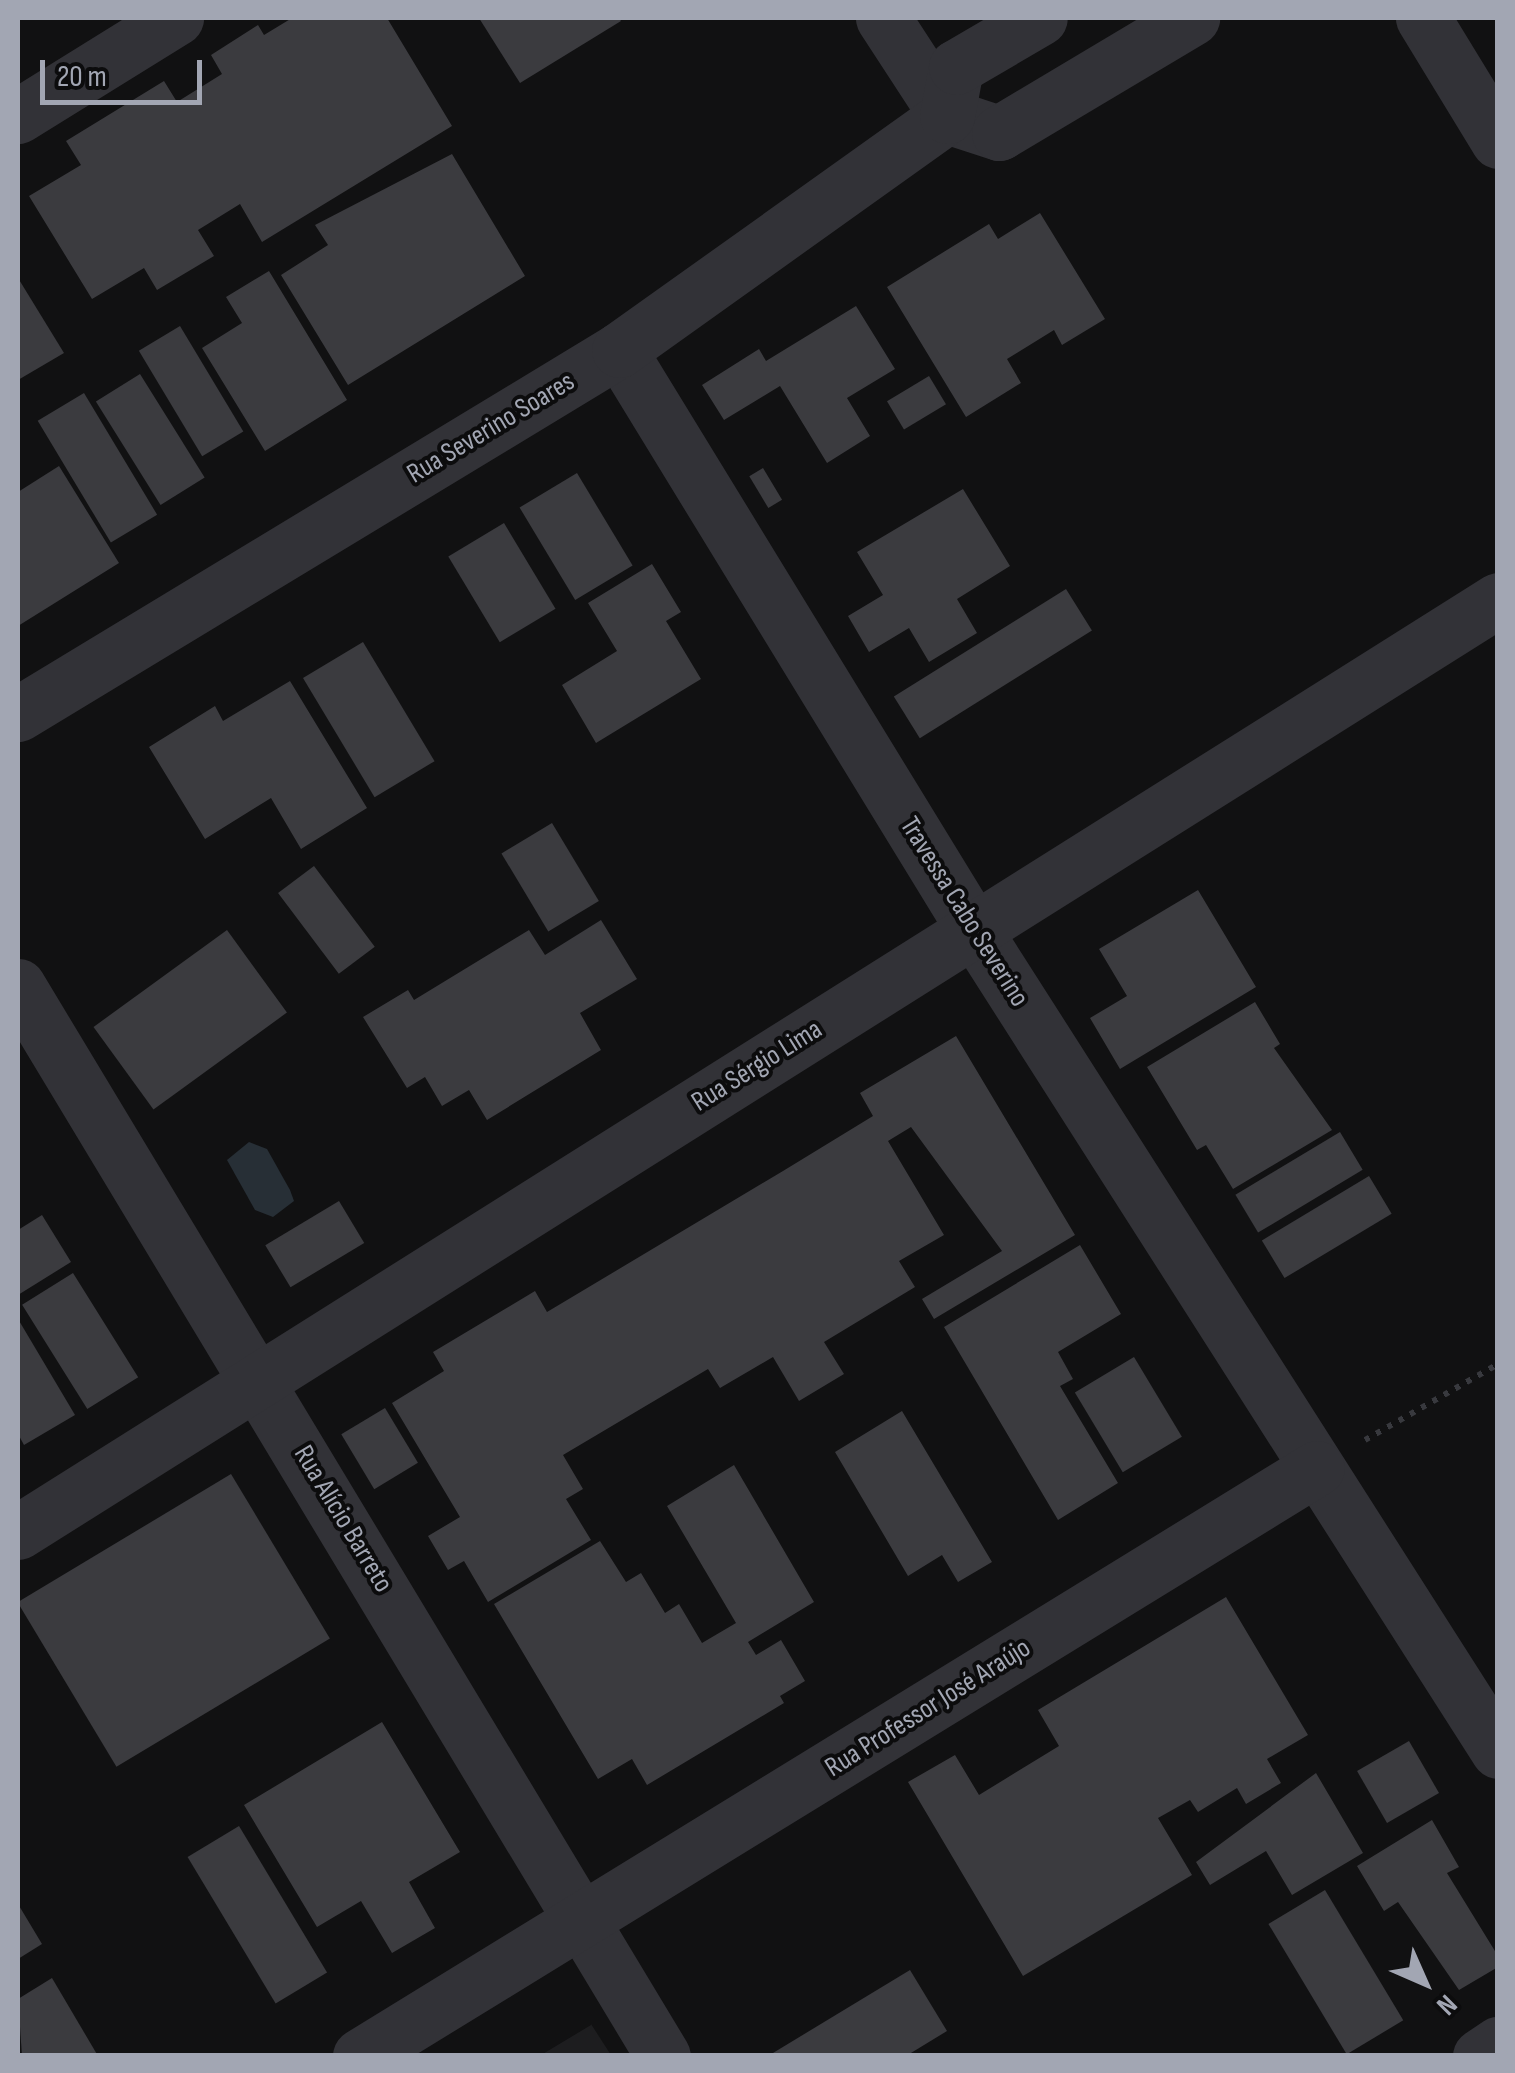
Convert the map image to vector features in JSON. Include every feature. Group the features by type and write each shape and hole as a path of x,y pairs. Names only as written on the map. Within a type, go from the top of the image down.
{"street":[{"path":"18,116 176,18"},
{"path":"883,18 947,116 999,133 1192,18"},
{"path":"947,116 956,67 1040,18"},
{"path":"1423,18 1498,141"},
{"name":"Rua Severino Soares","path":"18,714 620,350 947,116"},
{"name":"Travessa Cabo Severino","path":"620,350 974,930 1498,1752"},
{"name":"Rua Sérgio Lima","path":"18,1532 1498,600"},
{"name":"Rua Alício Barreto","path":"18,986 260,1380 663,2056"},
{"name":"Rua Professor José Araújo","path":"360,2056 1316,1468"},
{"path":"1480,2056 1498,2044"}],"path":[{"path":"1316,1468 1498,1364"}],"shaded area":[{"path":"249,1142 267,1149 294,1201 273,1217 255,1210 227,1160"},
{"path":"591,2025 611,2055 541,2055"}],"building":[{"path":"292,18 387,18 452,126 262,242 240,204 198,230 214,256 157,290 144,268 92,299 29,196 81,165 66,141 164,81 177,102 222,74 211,55 258,25 264,35"},
{"path":"479,18 619,18 621,21 520,83"},
{"path":"452,154 525,276 348,385 281,275 328,245 315,225"},
{"path":"1040,213 1105,319 1062,345 1054,330 1007,359 1021,383 966,417 887,287 989,224 998,239"},
{"path":"269,271 347,400 265,451 202,348 242,323 226,297"},
{"path":"18,278 64,353 18,380"},
{"path":"856,306 895,369 847,398 870,436 827,463 780,386 724,420 702,385 759,349 766,361"},
{"path":"180,326 243,431 202,456 139,351"},
{"path":"140,374 205,477 161,505 96,402"},
{"path":"929,376 946,404 904,430 887,401"},
{"path":"84,393 157,515 111,543 38,421"},
{"path":"59,466 119,563 18,626 18,492"},
{"path":"763,468 782,500 768,508 749,476"},
{"path":"577,473 633,566 575,600 520,508"},
{"path":"963,489 1010,566 957,599 977,633 929,662 909,628 869,652 848,616 883,595 857,552"},
{"path":"504,523 556,609 500,642 448,556"},
{"path":"652,564 681,612 666,621 701,679 596,743 562,685 617,651 588,603"},
{"path":"1066,589 1092,631 920,738 894,697"},
{"path":"363,642 435,761 375,797 303,678"},
{"path":"290,681 367,808 301,849 271,798 205,839 149,747 215,706 223,721"},
{"path":"552,823 599,901 548,931 501,853"},
{"path":"314,866 375,947 339,974 278,893"},
{"path":"1198,890 1256,987 1120,1069 1090,1018 1127,996 1099,949"},
{"path":"601,920 637,979 580,1013 601,1050 487,1120 469,1090 442,1106 425,1077 407,1088 363,1017 408,990 414,1000 529,930 545,955"},
{"path":"227,930 287,1013 153,1110 94,1027"},
{"path":"1255,1002 1280,1044 1274,1048 1332,1130 1233,1189 1206,1145 1197,1150 1147,1067"},
{"path":"956,1036 1075,1235 934,1319 922,1299 1002,1251 911,1127 888,1141 944,1235 899,1261 915,1287 824,1342 844,1374 799,1401 773,1357 720,1388 708,1369 563,1455 583,1489 566,1499 591,1540 488,1602 464,1561 448,1570 428,1536 460,1517 392,1403 444,1371 433,1352 535,1291 547,1312 783,1171 873,1116 860,1093"},
{"path":"1340,1132 1363,1170 1258,1233 1235,1195"},
{"path":"1369,1176 1392,1214 1285,1278 1262,1240"},
{"path":"339,1201 364,1243 291,1287 265,1245"},
{"path":"42,1215 71,1262 18,1295 18,1230"},
{"path":"1080,1245 1121,1314 1058,1352 1073,1379 1060,1386 1118,1483 1058,1520 944,1327"},
{"path":"73,1273 138,1377 87,1409 22,1305"},
{"path":"18,1319 75,1415 24,1445 18,1434"},
{"path":"1134,1357 1182,1437 1123,1472 1075,1393"},
{"path":"385,1408 418,1463 374,1489 341,1434"},
{"path":"902,1411 992,1562 958,1582 942,1555 908,1576 835,1452"},
{"path":"734,1465 814,1602 748,1642 756,1655 781,1640 805,1681 780,1696 784,1703 647,1785 632,1759 598,1779 494,1604 600,1541 626,1582 641,1573 665,1613 679,1604 702,1643 736,1623 667,1506"},
{"path":"231,1474 330,1639 116,1767 18,1602"},
{"path":"1226,1597 1308,1735 1267,1759 1281,1783 1246,1804 1237,1788 1198,1812 1190,1800 1158,1818 1192,1875 1023,1976 908,1782 955,1755 979,1795 1059,1746 1038,1710"},
{"path":"382,1722 460,1852 409,1882 435,1928 392,1953 361,1901 317,1927 244,1805"},
{"path":"1409,1741 1439,1793 1387,1823 1357,1771"},
{"path":"1316,1773 1363,1853 1292,1895 1266,1851 1210,1885 1196,1862"},
{"path":"1432,1820 1459,1867 1447,1873 1498,1956 1498,1967 1459,1990 1398,1902 1384,1911 1357,1866"},
{"path":"239,1826 327,1973 276,2003 188,1857"},
{"path":"1325,1890 1403,2020 1347,2054 1268,1924"},
{"path":"18,1904 42,1944 18,1959"},
{"path":"910,1970 947,2031 906,2056 768,2056"},
{"path":"52,1978 98,2056 22,2056 18,1999"}]}
